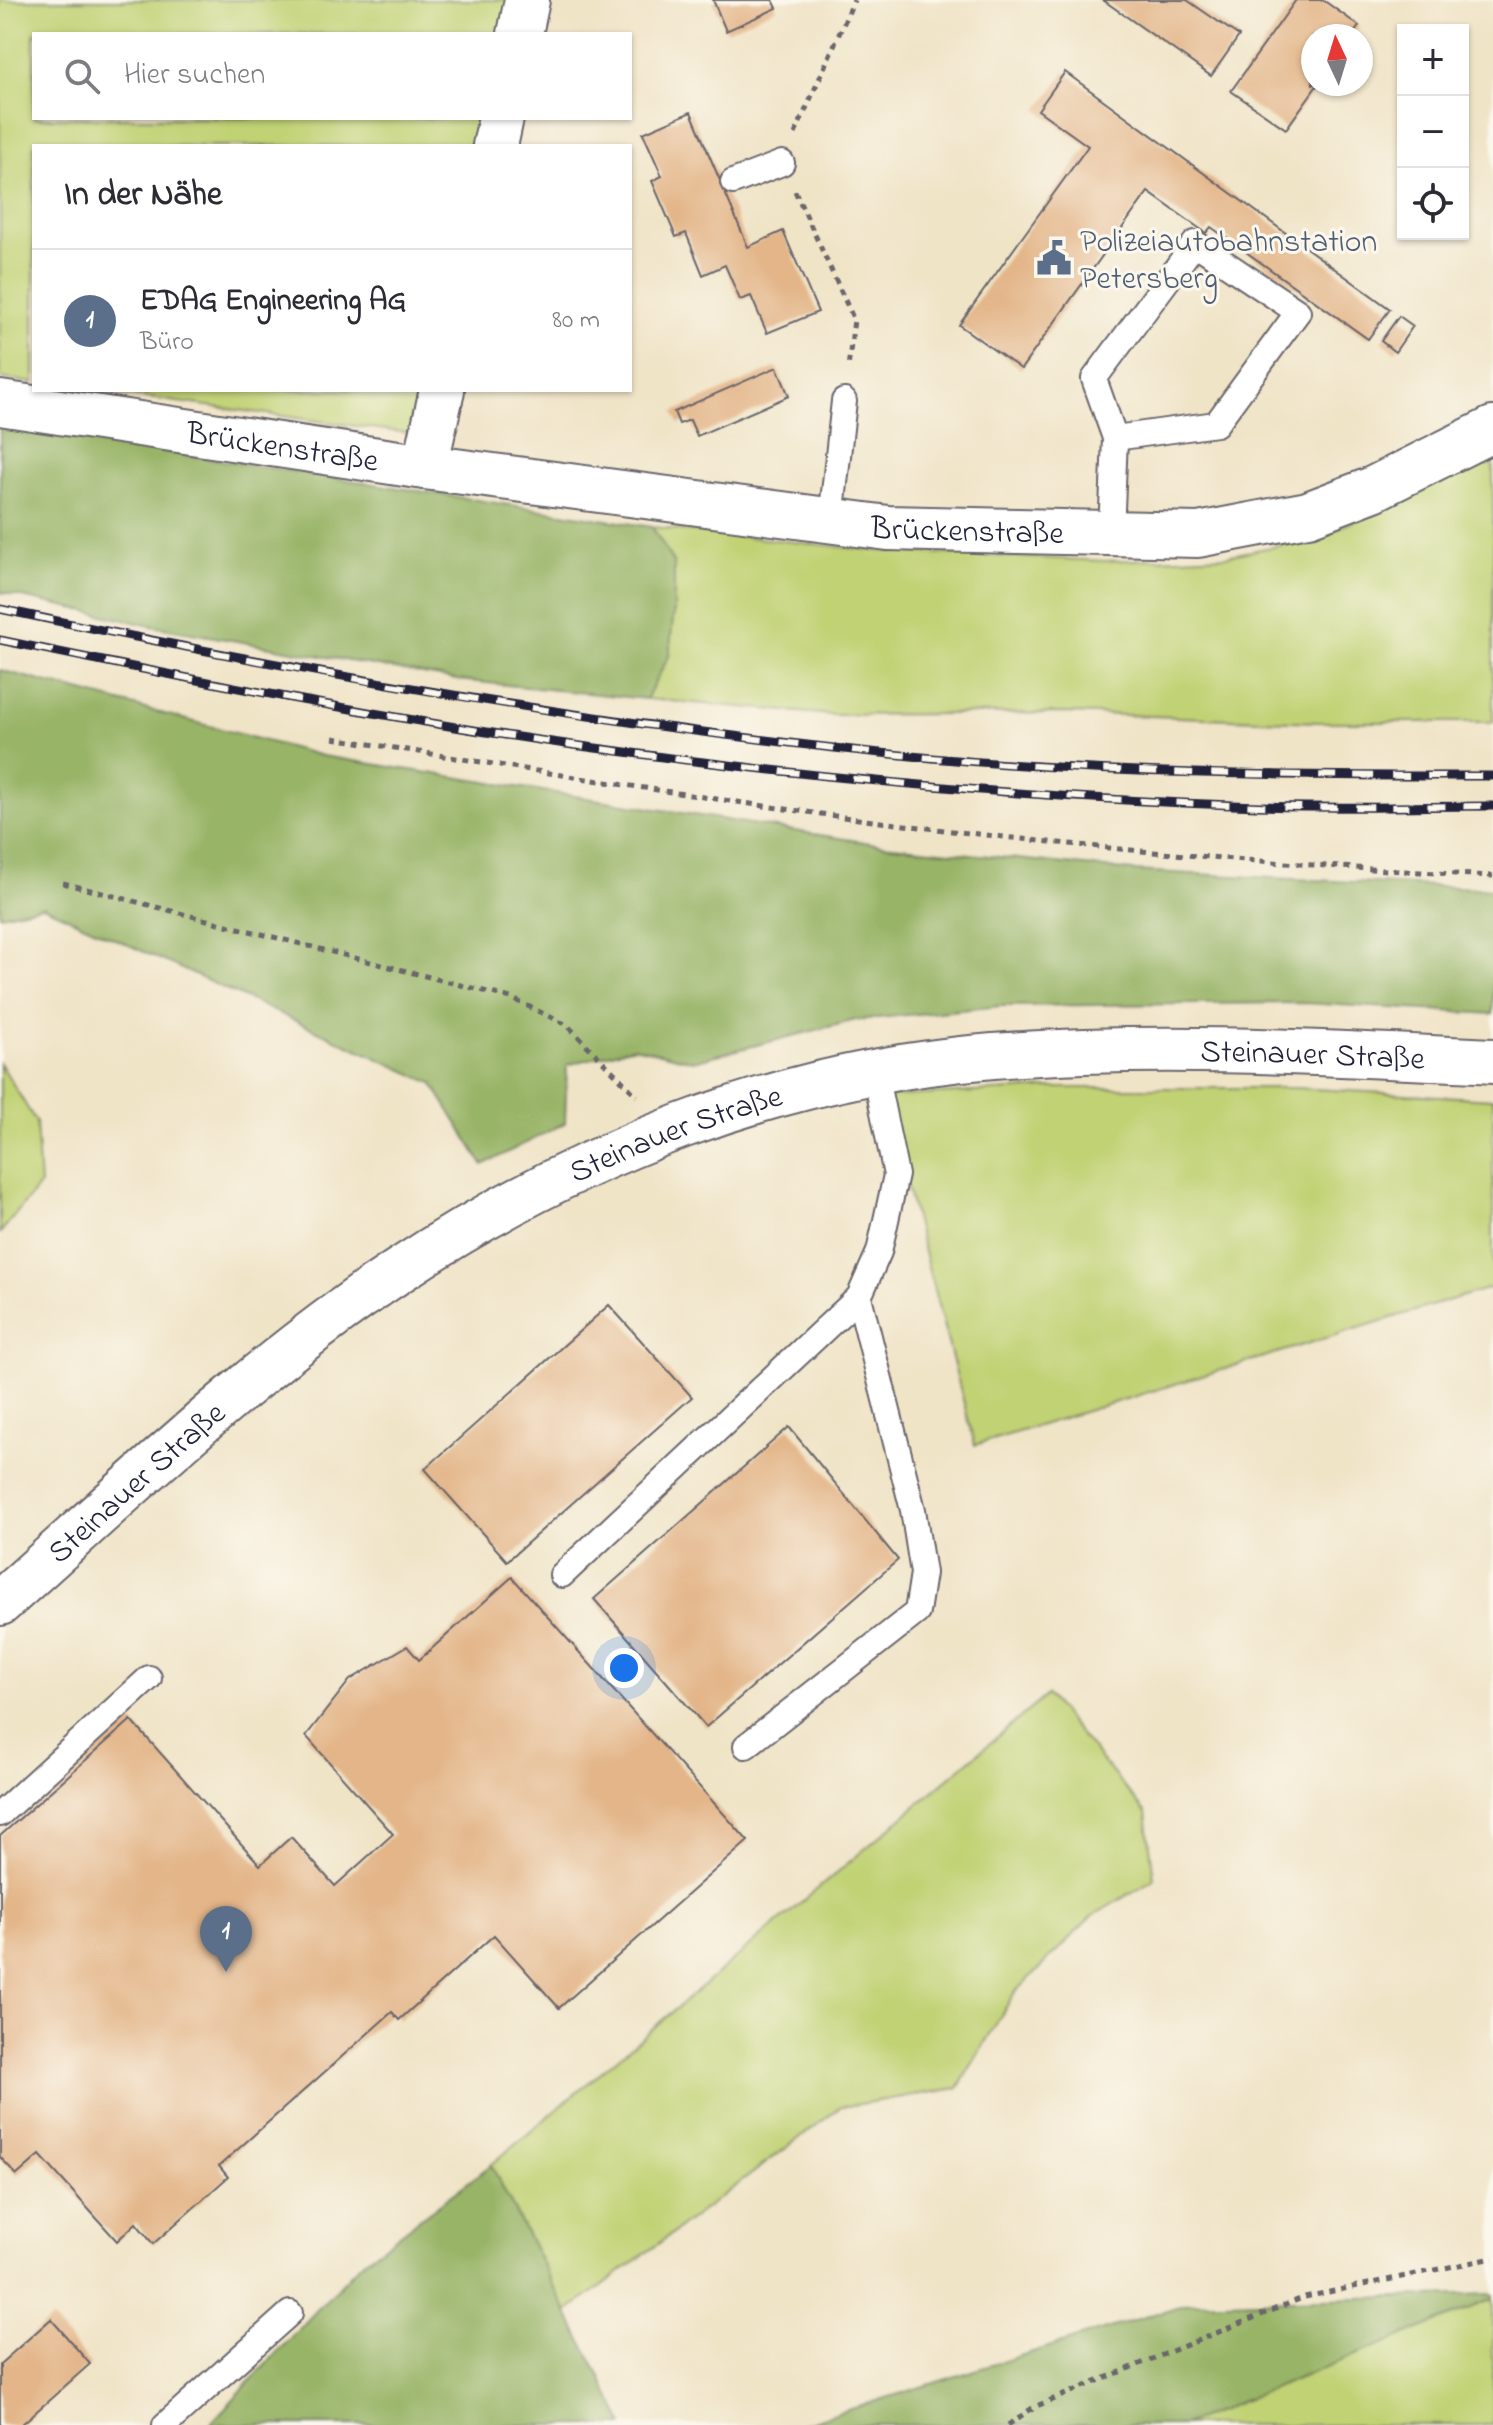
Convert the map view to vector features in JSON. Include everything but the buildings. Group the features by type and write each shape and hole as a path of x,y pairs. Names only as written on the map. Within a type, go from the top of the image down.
{"street":[{"path":"520,32 527,0"},
{"path":"495,144 501,120"},
{"name":"Brückenstraße","path":"425,467 442,392"},
{"name":"Brückenstraße","path":"0,403 425,467 888,528 1198,535 1308,514 1373,489 1493,429"},
{"name":"Steinauer Straße","path":"0,1603 190,1434 299,1344 395,1273 485,1217 667,1129 723,1108 875,1073 992,1056 1142,1051 1493,1061"}],"lane":[{"path":"733,182 782,163"},
{"path":"1111,533 1115,438 1094,379 1195,243 1298,312 1216,424 1115,438"},
{"path":"831,520 844,401"},
{"path":"562,1575 859,1297 879,1252 896,1175 875,1073"},
{"path":"746,1746 917,1612 923,1573 913,1510 859,1297"},
{"path":"0,1814 149,1678"},
{"path":"165,2425 290,2313"}],"path":[{"path":"844,401 854,320 782,163 854,0"},
{"path":"333,738 637,788 1021,839 1333,867 1493,876"},
{"path":"63,883 511,998 567,1025 667,1129"},
{"path":"1008,2425 1034,2407 1305,2297 1493,2258"}],"green space":[{"path":"0,0 513,0 505,32 32,32 32,120 486,120 480,144 32,144 32,383 0,378"},
{"path":"104,392 425,392 415,434"},
{"path":"0,426 652,527 674,564 674,609 669,656 646,699 457,680 152,626 0,592"},
{"path":"1493,457 1493,722 1318,722 1068,713 833,715 646,699 669,656 674,609 674,564 652,527 879,551 1105,561 1226,556 1317,538"},
{"path":"0,670 322,756 883,845 1133,871 1493,889 1493,1014 1304,1003 1001,1006 856,1020 693,1061 634,1047 567,1065 565,1123 483,1165 432,1083 43,906 0,915"},
{"path":"0,1063 36,1122 40,1185 0,1233"},
{"path":"1050,1088 1296,1088 1493,1099 1493,1287 975,1445 883,1097"},
{"path":"1047,1695 1146,1813 1154,1879 1091,1917 1015,1992 958,2088 841,2107 567,2312 491,2165"},
{"path":"491,2165 625,2425 209,2425 360,2264"},
{"path":"1493,2294 1493,2299 1184,2425 800,2425 1189,2303"},
{"path":"1493,2296 1493,2425 1181,2425"}],"railway":[{"path":"0,609 340,676 567,713 796,744 984,762 1129,771 1493,776"},
{"path":"0,640 429,723 743,767 1001,792 1172,802 1317,807 1493,806"}],"place":[{"name":"Polizeiautobahnstation Petersberg","path":"1054,258"},
{"name":"EDAG Engineering AG","path":"226,1972"}]}
